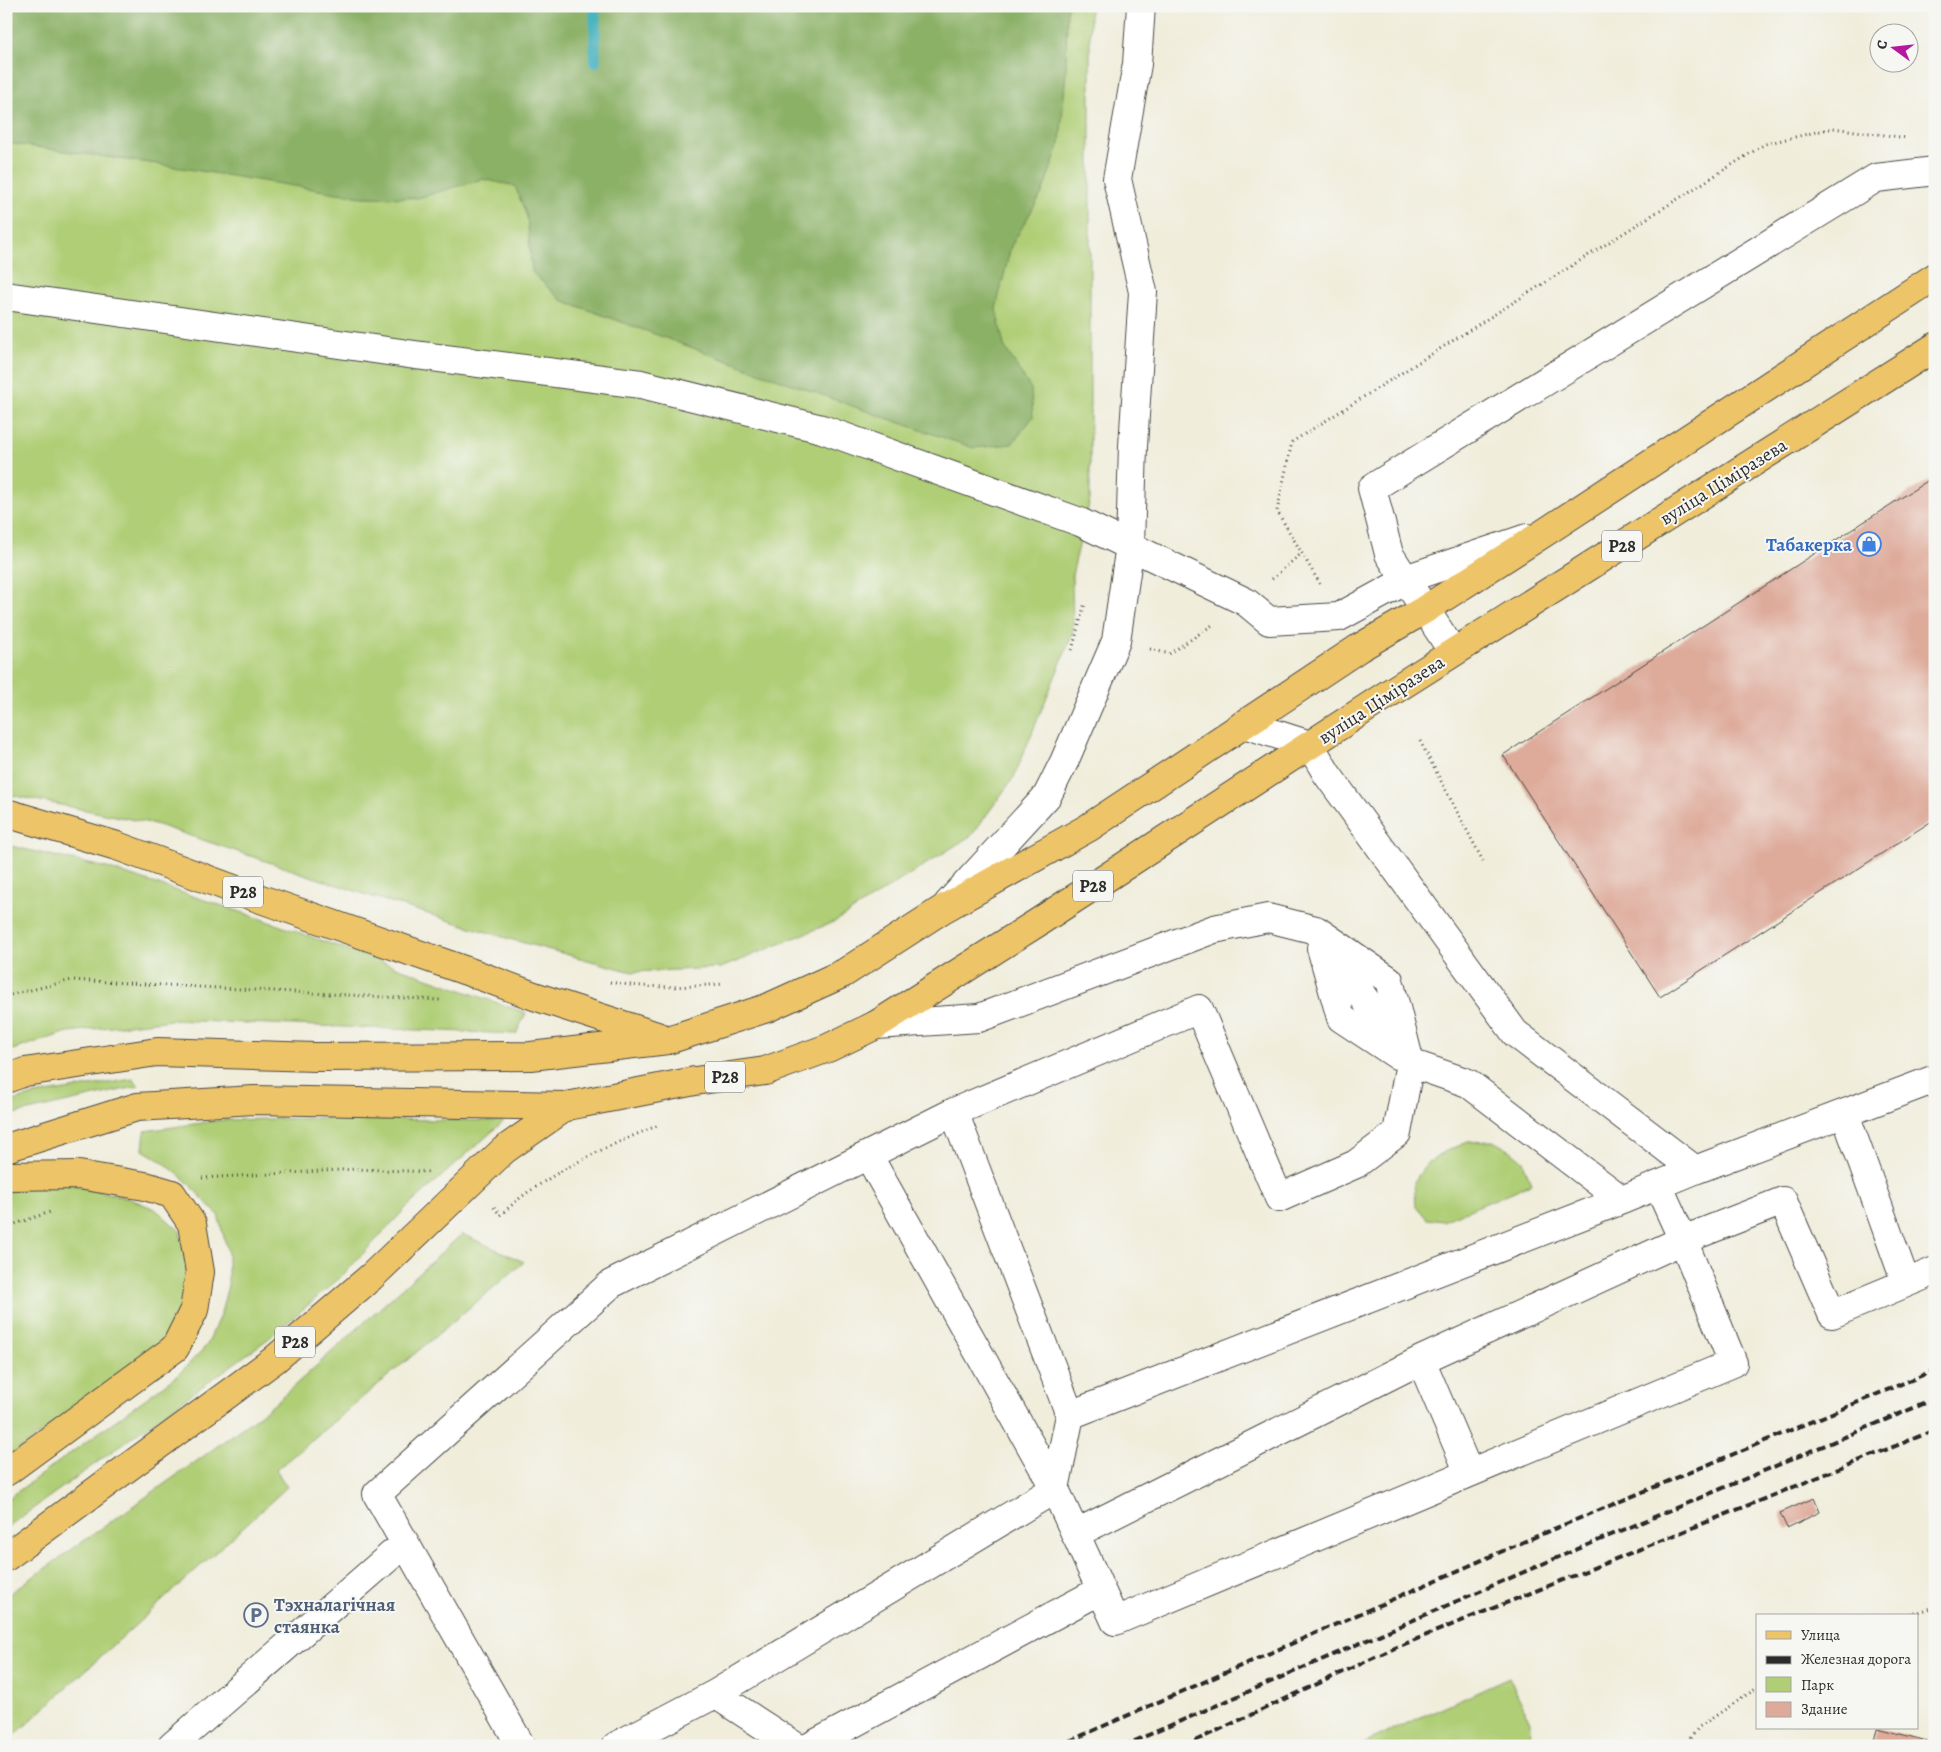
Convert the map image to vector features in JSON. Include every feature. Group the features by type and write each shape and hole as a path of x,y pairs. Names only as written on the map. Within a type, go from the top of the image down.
{"main road":[{"path":"6,1079 25,1072 157,1052 315,1058 531,1056 668,1040 767,1008 844,973 943,909 1088,828 1358,648 1424,610 1547,531 1935,277"},
{"name":"вуліца Ціміразева","path":"1310,745 1453,652 1935,347"},
{"name":"Р28","path":"6,1148 137,1107 254,1100 567,1106 695,1081 765,1071 828,1048 876,1025 1037,923 1310,745"},
{"name":"Р28","path":"6,813 117,846 534,996 668,1040"},
{"name":"Р28","path":"6,1557 274,1360 371,1277 504,1150 567,1106"},
{"path":"6,1176 79,1175 145,1186 172,1194 192,1224 200,1272 194,1310 175,1348 6,1472"}],"lane":[{"path":"943,909 1047,796 1064,762 1116,641 1130,545 1133,446 1143,292 1117,180 1137,64 1141,6"},
{"path":"1453,652 1389,554 1372,488 1876,178 1935,171"},
{"path":"6,296 415,355 641,384 822,429 1080,522 1246,602 1269,621 1339,617 1414,576 1547,531"},
{"path":"1244,724 1310,745 1327,774 1515,1032 1695,1170"},
{"path":"876,1025 979,1018 1214,929 1268,918 1316,930 1410,1063 1468,1083 1622,1200"},
{"path":"521,1746 378,1494 611,1284 954,1112 1199,1010 1279,1198 1356,1164 1398,1133 1410,1063"},
{"path":"1070,1414 1695,1170 1845,1114 1933,1084"},
{"path":"616,1746 715,1694 1055,1489 1070,1414 954,1112"},
{"path":"1845,1114 1906,1283"},
{"path":"868,1155 1055,1489 1115,1621 1734,1363 1658,1185"},
{"path":"1075,1534 1421,1360 1683,1240 1783,1201 1832,1314 1935,1271"},
{"path":"1421,1360 1469,1473"},
{"path":"172,1746 405,1543"},
{"path":"811,1746 1101,1590"},
{"path":"715,1694 795,1746"}],"path":[{"path":"1323,590 1277,511 1292,442 1764,144 1833,128 1916,139"},
{"path":"1070,658 1086,596"},
{"path":"1420,741 1483,861"},
{"path":"6,996 72,980 442,1000"},
{"path":"606,982 625,985 682,987 732,982"},
{"path":"195,1178 356,1169 436,1172"},
{"path":"1912,1614 1935,1607"},
{"path":"1684,1746 1699,1727 1756,1689"}],"green space":[{"path":"6,6 1090,6 1090,500 1072,575 1073,633 1014,777 972,835 836,921 721,968 632,972 506,938 367,895 155,824 6,794"},
{"path":"6,6 1067,6 1066,71 1060,143 1042,193 1011,246 996,308 1004,346 1031,389 1033,417 1012,444 974,448 877,415 561,300 532,272 527,217 515,186 482,179 418,198 362,197 157,164 6,143"},
{"path":"6,845 107,868 244,913 526,1013 516,1034 171,1020 68,1032 6,1052"},
{"path":"133,1079 139,1086 6,1116 6,1103 34,1095"},
{"path":"320,1118 504,1121 407,1207 341,1277 268,1339 6,1528 6,1500 178,1375 207,1345 221,1313 228,1285 228,1252 218,1215 186,1181 167,1165 143,1150 145,1131 222,1120"},
{"path":"1493,1141 1511,1151 1523,1161 1531,1184 1443,1221 1427,1219 1416,1206 1414,1182 1426,1164 1446,1151 1468,1142"},
{"path":"67,1183 128,1198 155,1209 180,1231 187,1263 184,1296 176,1323 160,1348 6,1459 6,1193 16,1189"},
{"path":"462,1234 524,1262 276,1470 287,1487 6,1743 6,1596 273,1405"},
{"path":"1509,1677 1531,1723 1530,1746 1357,1746"}],"building":[{"path":"1935,476 1935,819 1660,997 1503,755"},
{"path":"1814,1498 1820,1512 1787,1528 1780,1513"},
{"path":"1877,1730 1885,1730 1935,1743 1935,1746 1873,1746"}],"waterway":[{"path":"595,6 595,62"}],"railway":[{"path":"1058,1746 1537,1536 1935,1370"},
{"path":"1123,1746 1547,1562 1935,1399"},
{"path":"1184,1746 1397,1647 1935,1430"}],"place":[{"name":"Табакерка","path":"1869,544"},
{"name":"Тэхналагічная стаянка","path":"256,1615"}]}
